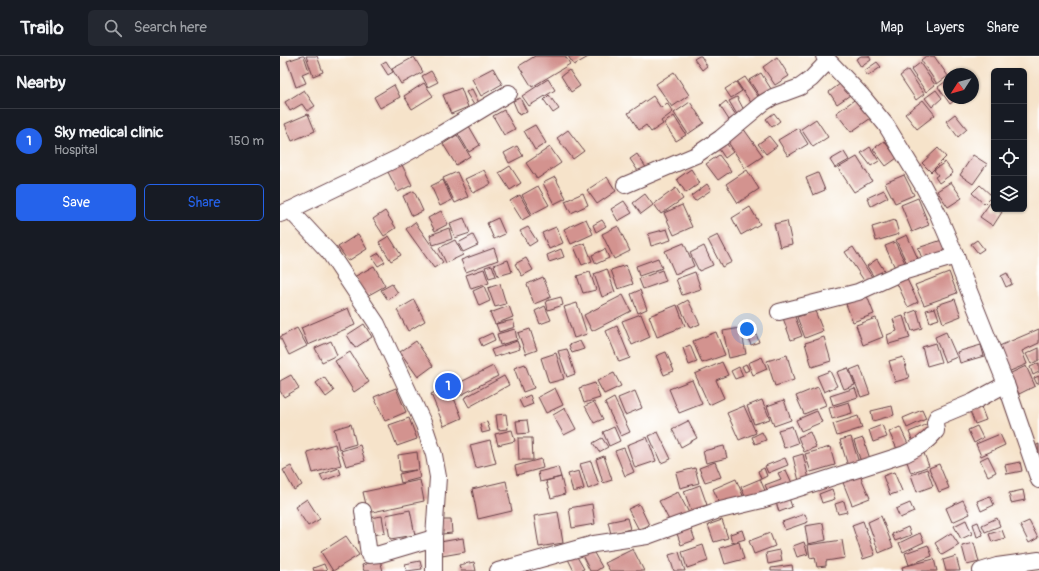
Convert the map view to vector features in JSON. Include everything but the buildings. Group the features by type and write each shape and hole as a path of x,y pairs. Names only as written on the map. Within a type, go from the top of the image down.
{"street":[{"path":"625,185 696,155 721,138 773,97 800,87 811,78 826,58 862,96 886,125 922,184 937,212 956,256 1006,384 1039,480"},
{"path":"434,571 434,538 438,477 434,455 424,425 377,324 329,252 285,212 400,157 509,93"},
{"path":"779,312 858,292 902,272 956,256"},
{"path":"498,571 594,544 647,536 716,511 762,500 905,454 921,447 928,441 936,431 935,423 937,417 973,402 1006,384"},
{"path":"363,511 369,555 380,554 434,538"},
{"path":"981,571 997,566 1039,560"}],"place":[{"name":"Sky medical clinic","path":"448,386"}]}
